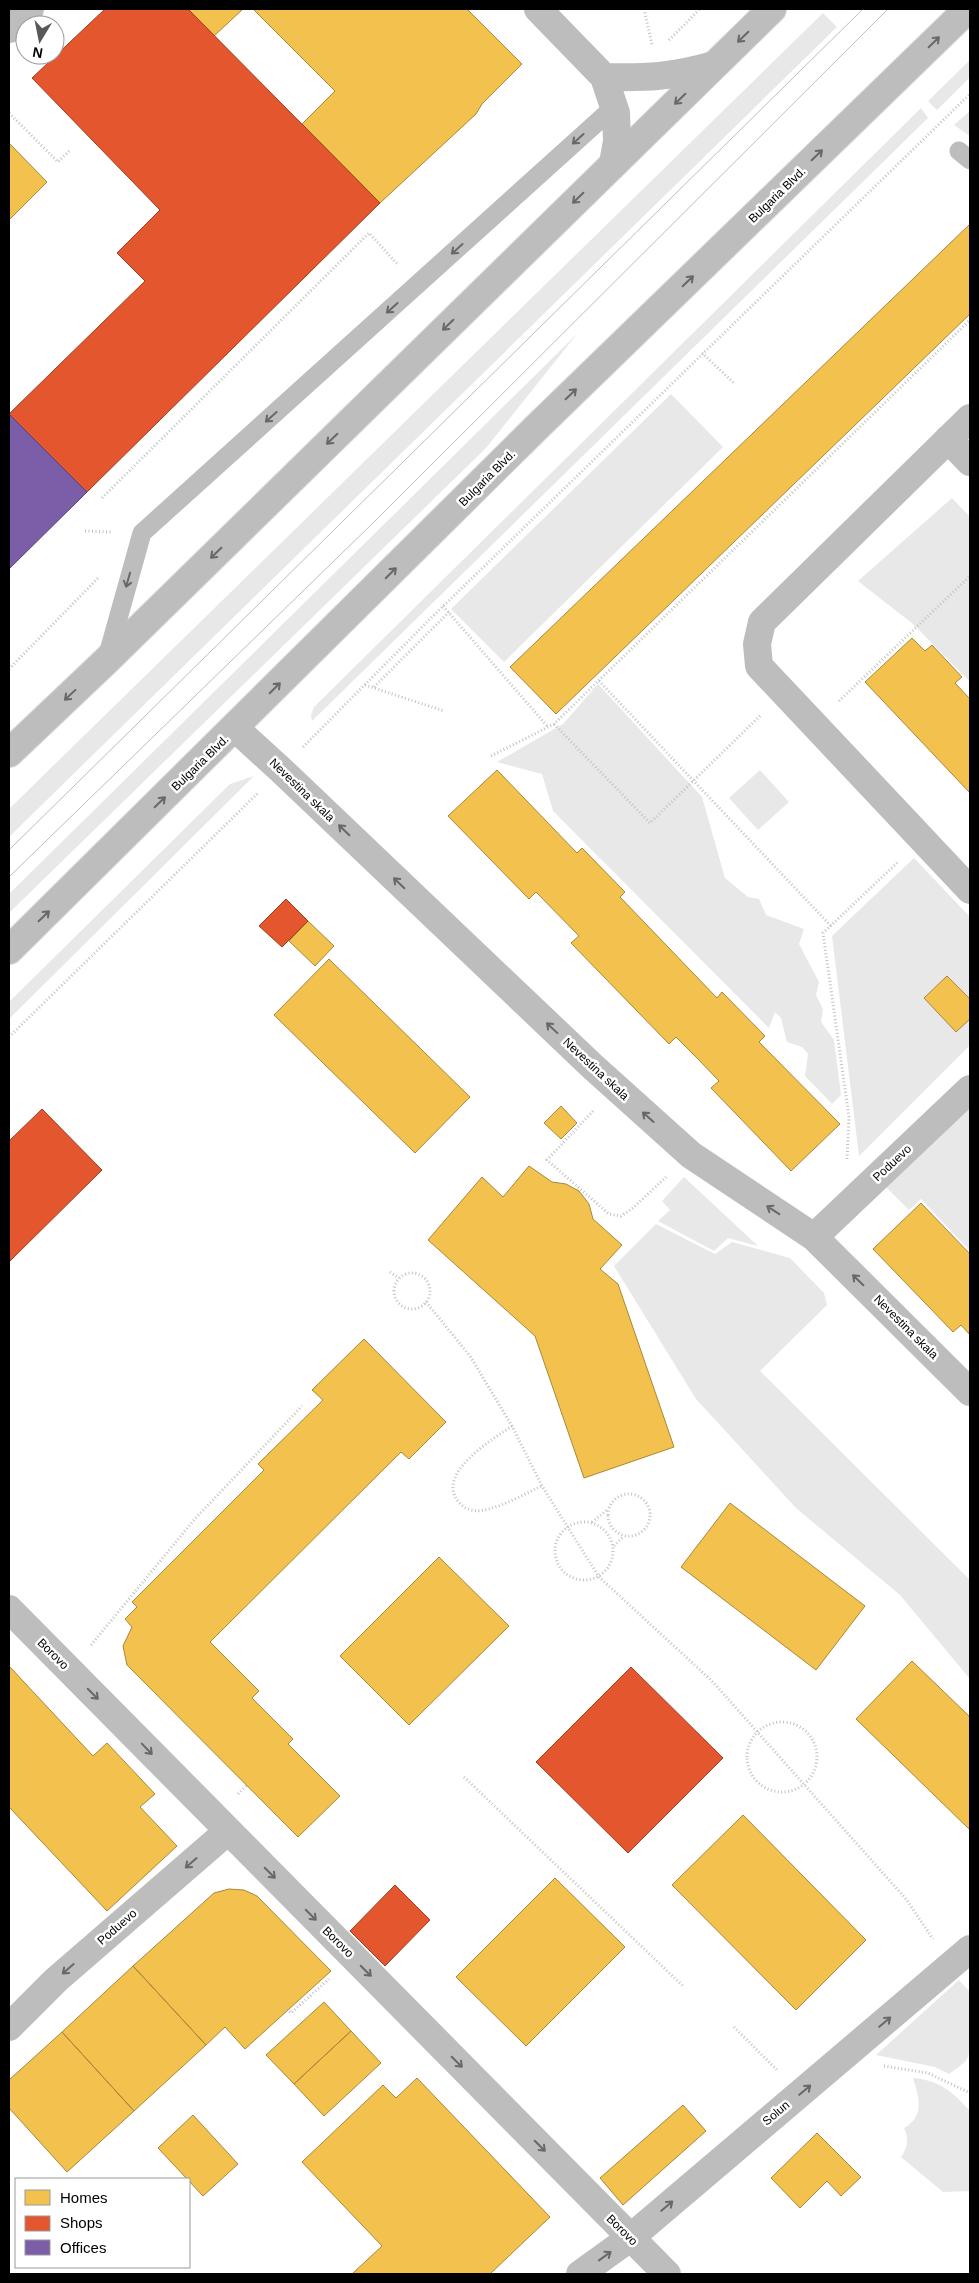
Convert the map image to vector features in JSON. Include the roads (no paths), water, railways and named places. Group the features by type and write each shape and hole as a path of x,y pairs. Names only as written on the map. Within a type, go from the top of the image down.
{"street":[{"path":"9,29 30,9"},
{"path":"538,9 604,77 614,107 617,141 613,164"},
{"path":"9,753 106,661 772,9"},
{"name":"Bulgaria Blvd.","path":"9,950 544,421 968,9"},
{"path":"604,77 649,78 673,76 714,65"},
{"path":"970,418 762,622 757,644 759,666 970,890"},
{"path":"948,439 970,462"},
{"name":"Nevestina skala","path":"235,728 615,1087 691,1155 814,1237 970,1392"},
{"name":"Poduevo","path":"814,1237 970,1089"},
{"name":"Borovo","path":"9,1609 667,2274"},
{"name":"Poduevo","path":"9,2027 56,1980 228,1831"},
{"name":"Solun","path":"580,2274 630,2238 970,1949"}],"lane":[{"path":"106,661 142,533 614,107"}],"tram line":[{"path":"9,850 863,9"},
{"path":"9,877 375,521 888,9"}]}
